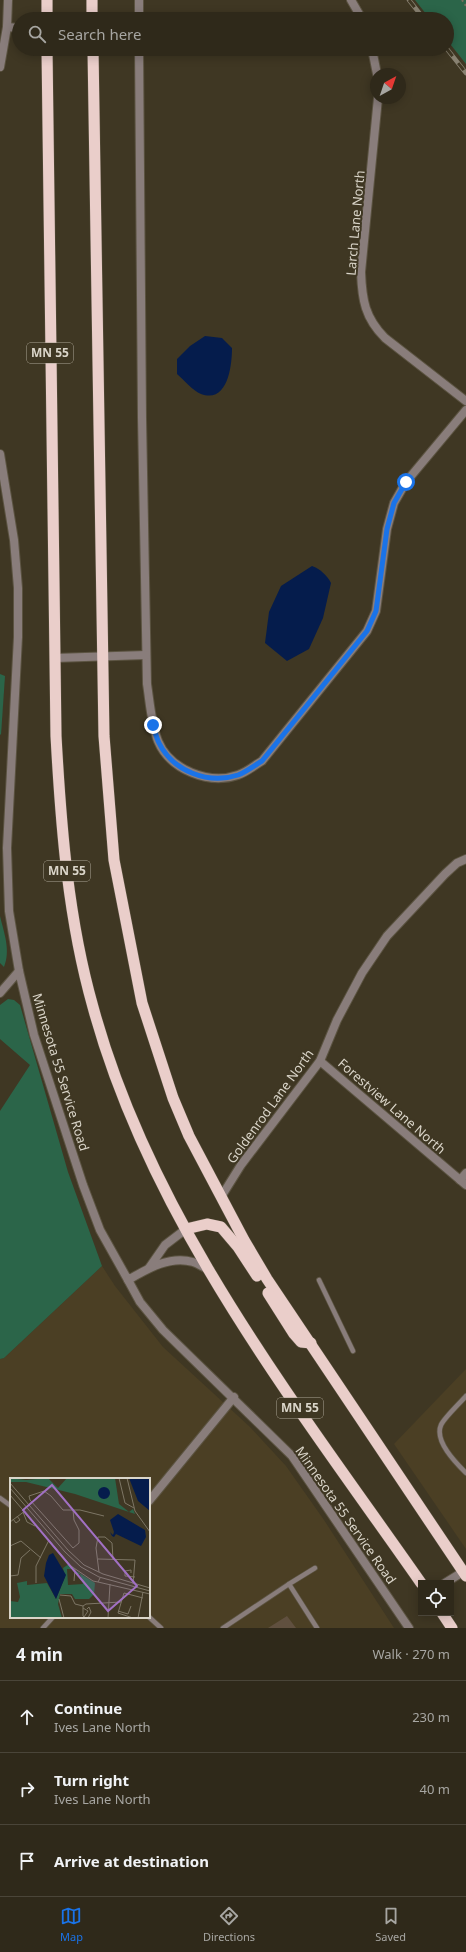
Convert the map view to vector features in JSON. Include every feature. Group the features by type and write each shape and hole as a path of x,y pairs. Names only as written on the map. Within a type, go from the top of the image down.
{"highway":[{"path":"47,0 47,12"},
{"path":"92,0 92,12"},
{"name":"MN 55","path":"47,56 56,736 59,789 70,897 79,952 93,1008 109,1061 130,1114 158,1177 186,1229 274,1371 419,1580"},
{"path":"93,56 104,736 114,860 142,1003 173,1098 189,1136 267,1279 465,1572"},
{"path":"186,1229 207,1224 221,1227 238,1247 294,1334 301,1342 311,1343"},
{"path":"444,1616 452,1628"}],"street":[{"path":"0,67 8,0"},
{"path":"139,0 139,12"},
{"path":"351,0 358,12"},
{"path":"140,56 147,684 153,725 159,743 171,759 189,772 212,779 238,775 262,761 367,631 376,611 387,529 394,503 406,482 466,410"},
{"path":"373,56 376,68"},
{"name":"Larch Lane North","path":"377,104 361,272 361,291 365,309 374,326 385,338 466,401"},
{"name":"Minnesota 55 Service Road","path":"0,454 3,499 14,540 18,588 18,637 7,848 10,911 18,971 34,1035 83,1185 100,1230 140,1302 163,1330 234,1397 292,1456 409,1628"},
{"path":"55,658 146,654"},
{"name":"Goldenrod Lane North","path":"221,1197 241,1165 320,1060 337,1020 362,973 387,936 445,874 457,863 466,859"},
{"path":"0,993 18,971"},
{"name":"Forestview Lane North","path":"320,1060 463,1183 466,1173"},
{"path":"149,1268 165,1244 186,1229"},
{"path":"128,1280 149,1268 172,1261 192,1262 210,1270"},
{"path":"150,1500 234,1397"},
{"path":"450,1580 465,1572"}],"lane":[{"path":"319,1280 353,1351"},
{"path":"466,1396 441,1425 440,1436 446,1449 466,1473"},
{"path":"0,1498 10,1505"},
{"path":"223,1628 315,1568"},
{"path":"289,1584 317,1628"},
{"path":"43,1628 52,1618"},
{"path":"150,1618 161,1628"}],"path":[{"path":"462,0 466,6"}],"shaded area":[{"path":"102,1266 115,1286 163,1347 250,1427 286,1466 324,1520 394,1628 0,1628 0,1359 4,1358"},
{"path":"466,1369 466,1549 394,1444"}],"green space":[{"path":"415,0 466,0 466,64 454,49 454,12 424,12"},
{"path":"0,674 5,676 1,735 0,734"},
{"path":"0,916 7,948 4,967 0,963"},
{"path":"8,999 14,1000 20,1005 68,1172 102,1266 4,1358 0,1359 0,1111 30,1065 0,1039 0,1005"}],"water":[{"path":"205,336 222,338 232,348 231,364 227,381 223,388 210,396 201,394 191,388 177,374 177,359 190,346"},
{"path":"312,566 323,573 331,583 323,618 309,649 287,661 265,643 269,612 281,586"}],"building":[{"path":"287,1616 296,1628 268,1628"}],"railway":[{"path":"409,0 418,12"},
{"path":"453,56 466,73"}],"route":[{"path":"153,725 159,743 171,759 189,772 212,779 238,775 262,761 367,631 376,611 381,584 387,529 394,503 406,482"}]}
